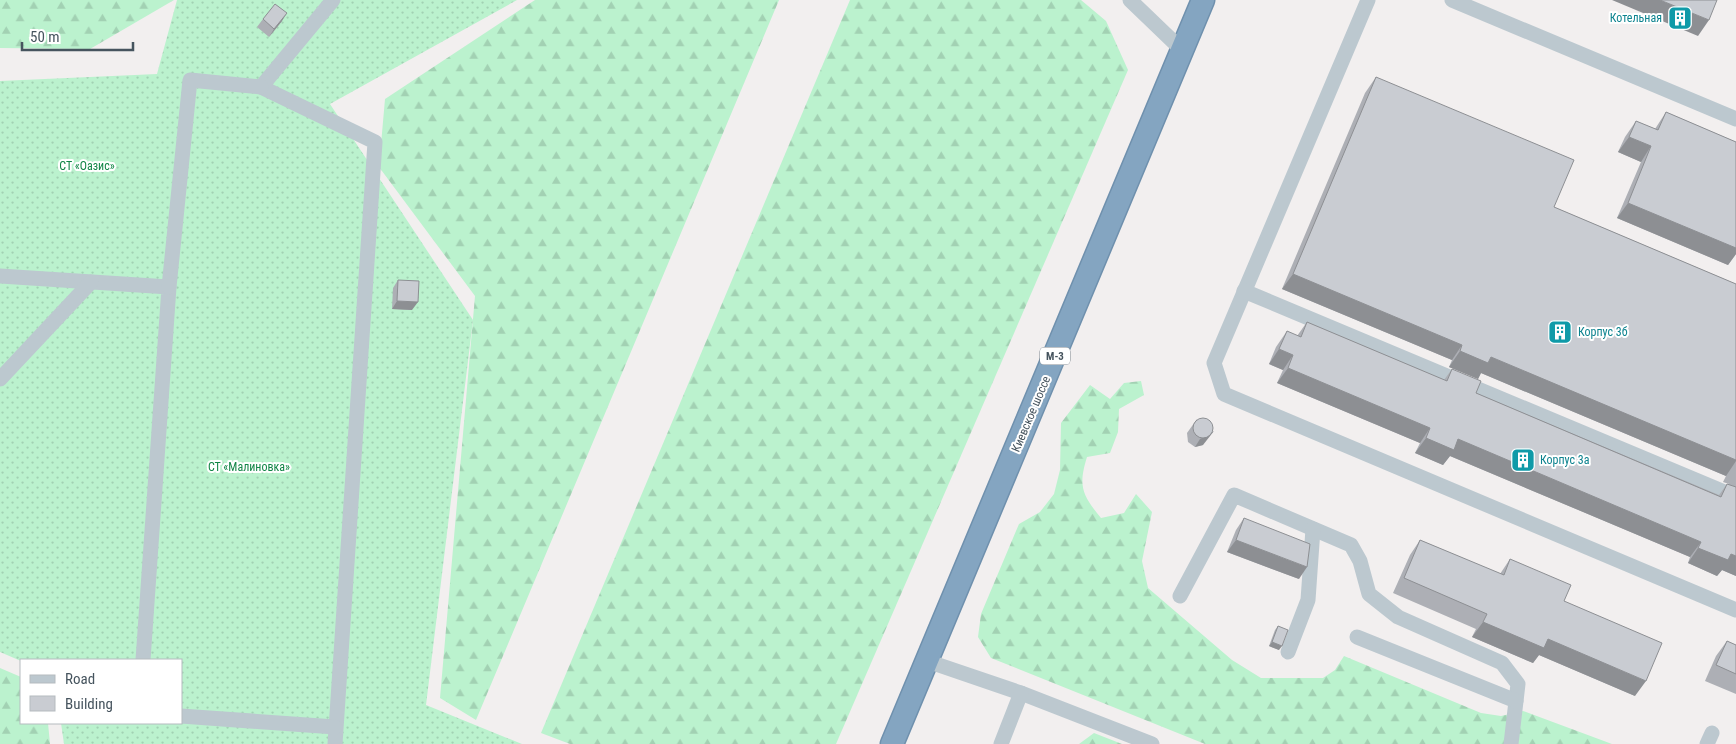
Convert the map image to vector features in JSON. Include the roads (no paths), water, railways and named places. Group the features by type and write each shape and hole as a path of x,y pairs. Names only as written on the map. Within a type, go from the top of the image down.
{"highway":[{"name":"Киевское шоссе","path":"892,744 1203,0"}],"street":[{"path":"261,87 333,0"},
{"path":"1130,0 1182,50"},
{"path":"1368,0 1214,364 1224,394 1736,610"},
{"path":"1452,0 1736,119"},
{"path":"143,659 169,287 190,80 261,87 375,142 335,744"},
{"path":"0,276 169,287"},
{"path":"0,379 91,282"},
{"path":"1244,291 1736,497"},
{"path":"1180,596 1234,495 1313,528 1351,545 1360,561 1368,594 1398,617 1502,663 1518,684 1511,744"},
{"path":"1288,652 1308,600 1313,528"},
{"path":"1357,637 1516,701"},
{"path":"927,661 1021,693 1152,744"},
{"path":"1001,744 1021,693"},
{"path":"182,716 335,727"}],"place":[{"name":"Котельная","path":"1680,18"},
{"name":"Корпус 3б","path":"1560,332"},
{"name":"Корпус 3a","path":"1523,460"}],"park label":[{"name":"СТ «Оазис»","path":"87,166"},
{"name":"СТ «Малиновка»","path":"249,467"}]}
